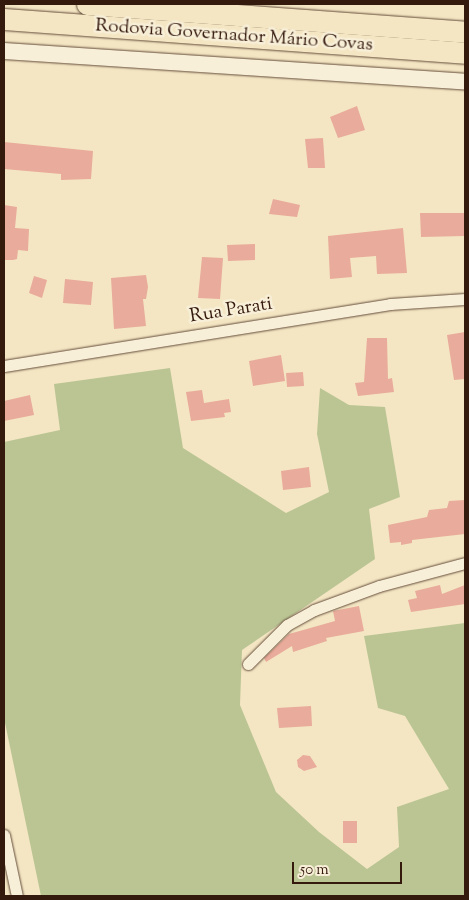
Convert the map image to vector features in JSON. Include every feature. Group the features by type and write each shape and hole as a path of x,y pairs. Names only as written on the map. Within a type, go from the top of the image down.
{"highway":[{"name":"Rodovia Governador Mário Covas","path":"86,4 465,32"},
{"name":"Rodovia Governador Mário Covas","path":"4,18 465,53"}],"main road":[{"path":"4,51 465,82"}],"street":[{"name":"Rua Parati","path":"4,366 399,303 465,300"},
{"path":"248,664 287,624 314,610 379,586 465,563"},
{"path":"4,835 17,896"}],"green space":[{"path":"170,368 183,448 286,513 329,492 317,434 320,388 349,405 385,407 400,497 369,509 375,559 242,650 240,705 276,792 319,832 367,869 399,847 397,807 449,789 405,716 378,708 364,636 465,623 465,896 41,896 4,718 4,442 60,430 54,384"}],"building":[{"path":"357,106 365,130 338,138 330,117"},
{"path":"323,138 325,168 308,168 305,139"},
{"path":"4,142 93,151 91,179 61,180 61,174 4,169"},
{"path":"273,199 300,205 297,217 269,214"},
{"path":"4,205 17,207 15,228 29,229 28,251 18,250 17,259 13,260 4,260"},
{"path":"420,213 465,213 465,236 421,237"},
{"path":"403,228 407,273 377,274 376,256 350,258 352,277 330,279 328,236"},
{"path":"255,244 255,260 228,261 227,245"},
{"path":"202,257 223,258 220,299 198,298"},
{"path":"146,275 148,287 146,299 143,299 146,326 114,329 111,278"},
{"path":"34,276 47,280 42,298 29,293"},
{"path":"65,279 93,282 91,305 63,303"},
{"path":"465,332 465,379 454,380 447,335"},
{"path":"367,338 387,338 388,379 392,378 394,392 358,396 355,383 364,382"},
{"path":"281,355 285,381 253,386 249,361"},
{"path":"303,372 304,386 287,387 286,373"},
{"path":"202,390 204,403 229,399 231,412 224,413 225,417 191,421 186,392"},
{"path":"30,395 34,415 4,421 4,401"},
{"path":"309,467 311,487 283,490 281,471"},
{"path":"465,500 465,534 412,540 412,543 401,545 401,542 390,543 388,525 427,517 429,510 447,508 449,501"},
{"path":"440,585 442,594 465,585 465,604 411,612 408,600 417,598 415,591"},
{"path":"359,606 364,631 326,638 327,641 293,652 292,646 266,662 264,658 289,634 335,621 333,611"},
{"path":"311,706 312,726 279,728 277,708"},
{"path":"303,755 310,756 317,767 304,771 298,767 297,760"},
{"path":"343,821 357,821 357,843 343,843"}]}
